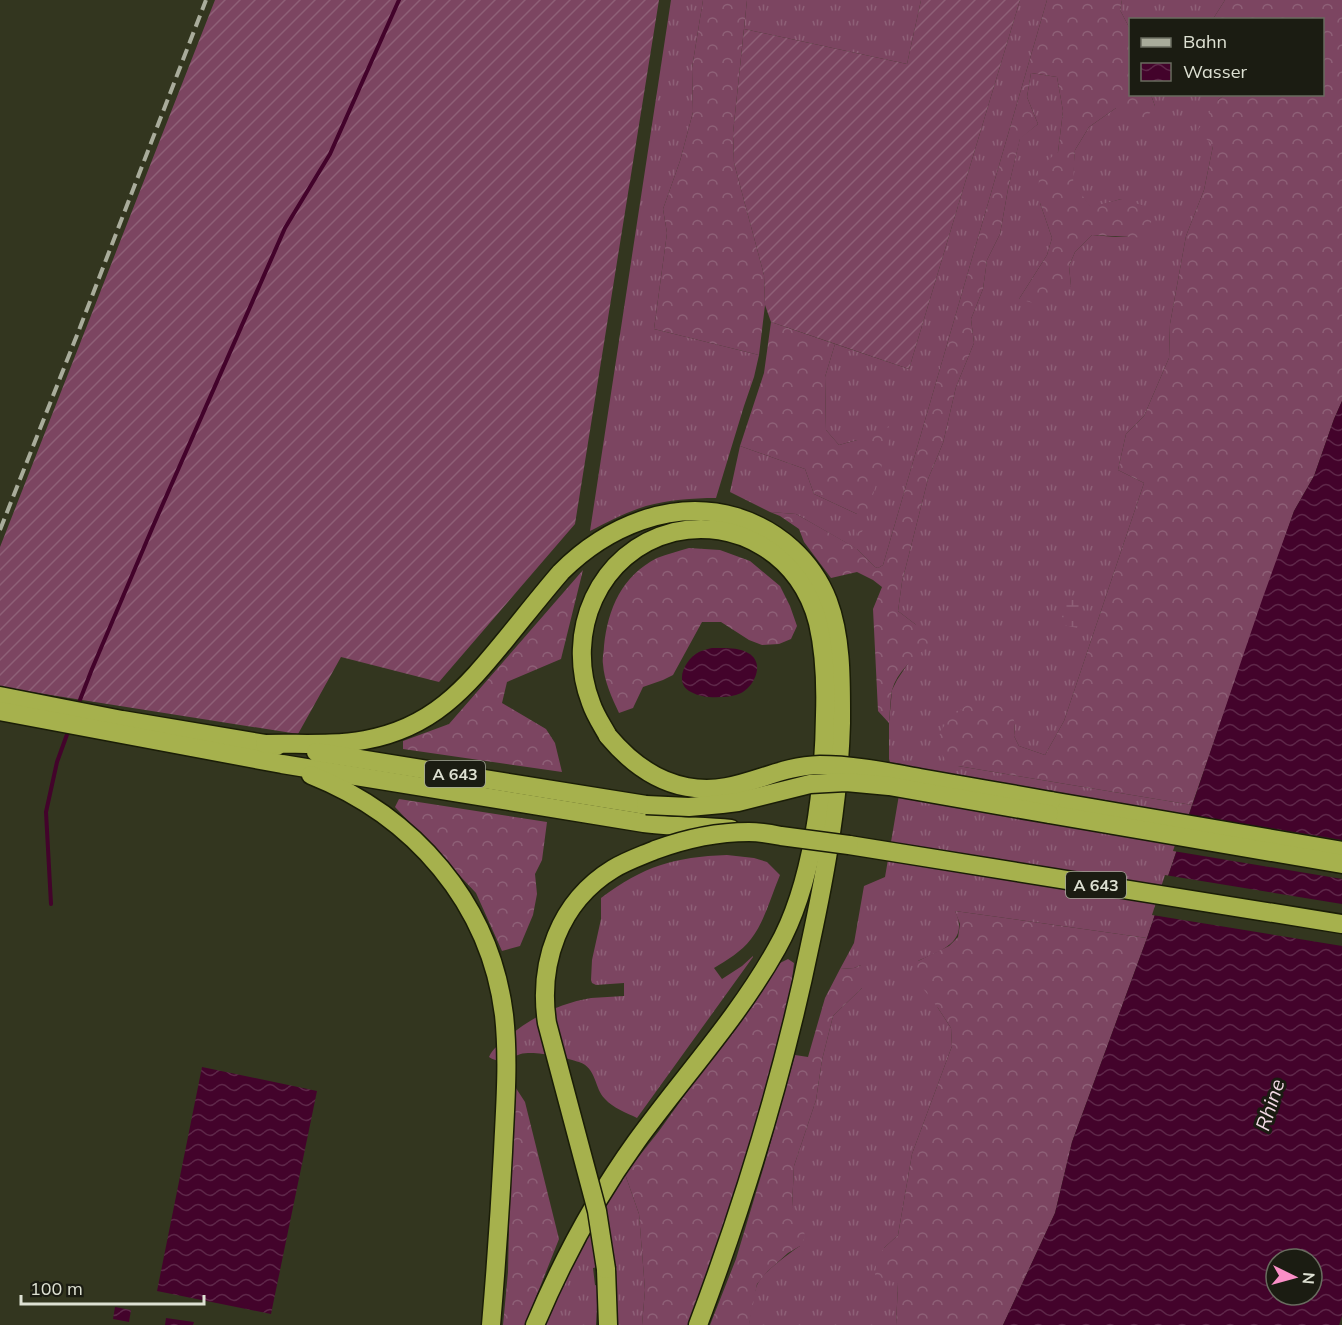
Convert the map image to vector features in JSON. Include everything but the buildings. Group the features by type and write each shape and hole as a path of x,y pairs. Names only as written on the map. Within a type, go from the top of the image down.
{"highway":[{"path":"265,744 359,741 392,733 423,719 445,705 470,683 561,572 584,551 630,525 660,515 705,512 748,521 786,542 815,574 822,587 832,614 839,651 816,820 796,906 777,949 744,1000 648,1126 611,1179 568,1254 535,1325"},
{"path":"698,1325 720,1267 761,1143 783,1061 823,886 835,811 839,765 833,699 819,625 806,591 784,561 762,545 737,534 700,528 673,532 647,542 632,551 612,570 596,593 588,610 584,628 582,664 587,692 597,718 608,736 630,760 643,770 672,784 704,790 720,789 802,766 835,766 869,769 1342,851"},
{"name":"A 643","path":"0,696 111,718 265,744 646,805 705,806 738,802 810,784 867,783 1342,864"},
{"name":"A 643","path":"0,711 282,764 653,825 702,826 861,847 1342,924"},
{"path":"282,764 328,782 363,801 388,817 411,836 432,857 456,888 480,930 491,958 499,986 506,1045 500,1209 491,1325"},
{"path":"608,1325 606,1269 597,1211 544,1006 544,988 550,953 560,928 574,905 585,892 613,869 681,841 718,834 751,832"}],"green space":[{"path":"215,0 659,0 575,524 439,682 341,657 298,734 0,687 0,547"},
{"path":"671,0 703,0 692,68 693,112 680,161 663,209 667,233 654,329 759,355 716,498 680,500 646,506 590,531"},
{"path":"703,0 747,0 733,133 734,163 764,275 765,305 759,355 654,329 667,233 663,209 680,161 693,112 692,68"},
{"path":"747,0 921,0 907,64 744,29"},
{"path":"921,0 1020,0 909,369 771,322 765,305 764,275 734,163 733,133 744,29 907,64"},
{"path":"1020,0 1047,0 883,565 878,568 857,549 796,514 770,512 730,492 740,446 805,469 814,494 857,514 858,546 857,440 839,445 826,430 825,377 835,344 909,369"},
{"path":"1047,0 1122,0 1120,10 1129,27 1129,96 1151,96 1155,106 1141,125 1116,108 1089,127 1075,150 1073,183 1091,207 1121,199 1152,208 1150,238 1092,235 1075,252 1069,266 1071,286 1044,306 1019,299 1047,255 1052,238 1040,203 1038,168 1058,152 1063,111 1057,77 1031,73 1027,97 1038,124 1020,139 1000,234 987,260 983,289 971,319 974,343 956,387 943,443 928,479 902,582 898,611 928,637 928,647 906,666 894,683 889,723 878,711 873,609 882,587 857,572 831,578 804,542 799,529 770,512 796,514 856,548 857,514 814,494 805,469 740,446 764,373 771,322 835,344 825,377 826,430 839,445 894,424 857,549 875,567 883,565"},
{"path":"1122,0 1225,0 1214,18 1129,18 1129,27 1120,10"},
{"path":"1225,0 1342,0 1342,401 1314,476 1294,511 1192,805 958,766 946,761 940,750 940,734 947,722 968,704 994,704 1010,711 1015,723 1014,736 1019,746 1045,755 1064,721 1144,483 1118,470 1126,434 1144,416 1169,358 1170,324 1186,236 1204,190 1213,146 1198,130 1223,96 1324,96 1324,18 1214,18"},
{"path":"1031,73 1057,77 1063,111 1058,152 1040,203 1052,238 1047,255 1019,299 1071,286 1069,266 1075,252 1092,235 1150,237 1121,199 1091,208 1072,183 1075,150 1089,127 1116,108 1155,106 1151,96 1223,96 1218,100 1213,146 1204,190 1186,236 1170,324 1169,358 1144,416 1126,434 1118,470 1144,483 1064,721 1045,755 1019,746 1014,736 1015,723 958,766 1192,805 1147,938 955,911 959,925 951,944 918,961 938,1008 951,1028 952,1046 912,1154 898,1235 884,1248 898,1284 896,1325 749,1325 754,1297 761,1278 800,1246 792,1207 794,1166 816,1100 822,1060 833,1016 862,988 861,965 840,969 854,943 864,886 885,877 899,795 889,759 892,690 911,659 928,646 915,624 898,611 902,582 928,479 943,443 956,387 974,343 971,319 983,289 987,260 1000,234 1020,138 1038,124 1027,97"},
{"path":"689,548 720,550 750,561 780,586 797,626 791,639 779,644 762,645 749,640 721,622 702,622 673,675 643,687 633,708 619,713 607,683 603,662 606,632 613,606 626,584 645,565 657,558"},
{"path":"583,570 561,659 507,682 502,703 546,729 555,743 562,772 403,749 403,741 449,724"},
{"path":"1076,594 1080,611 1077,628 1064,625 1062,616 1066,600"},
{"path":"399,799 547,822 542,860 535,874 537,894 533,915 520,946 502,951 476,893 395,807"},
{"path":"727,855 767,862 780,875 756,932 738,952 714,968 722,979 753,957 637,1118 608,1102 601,1094 592,1073 579,1062 533,1053 499,1061 489,1057 497,1046 526,1023 547,1012 580,1000 624,996 624,983 596,985 591,980 592,960 601,919 601,898 631,878 660,865 691,858"},
{"path":"955,911 1147,938 1072,1142 1055,1213 1003,1325 896,1325 898,1284 875,1275 877,1259 884,1248 898,1235 912,1154 952,1046 951,1028 912,974 918,961 949,946 958,937 960,924"},
{"path":"788,959 794,963 791,988 756,1132 692,1325 642,1325 645,1290 639,1214 625,1174 659,1131 780,963"},
{"path":"861,965 866,969 862,988 833,1016 822,1060 816,1100 794,1166 792,1207 801,1215 805,1237 800,1246 788,1253 757,1284 749,1325 710,1325 736,1259 795,1055 808,1057 825,998 840,969"},
{"path":"512,1082 525,1102 559,1239 525,1325 503,1325 508,1272"},
{"path":"625,1174 639,1214 645,1290 642,1325 614,1325 616,1266 612,1264 593,1268 595,1285 598,1286 596,1325 545,1325 591,1228"}],"water":[{"name":"Rhine","path":"1342,401 1342,1316 1339,1325 1003,1325 1055,1213 1072,1142 1147,938 1262,600 1294,511 1314,476"},
{"path":"712,648 740,650 754,658 757,663 756,676 748,688 736,695 713,697 701,696 686,688 682,677 689,660 699,652"},
{"path":"202,1067 317,1091 271,1314 157,1291"},
{"path":"115,1307 131,1310 129,1322 113,1319"},
{"path":"166,1318 194,1322 193,1325 165,1325"}],"pier":[{"path":"1185,814 1342,840 1342,879 1173,851"},
{"path":"1165,875 1342,904 1342,946 1152,915"}],"waterway":[{"path":"78,705 154,524 285,228 330,154 399,0"},
{"path":"51,904 46,812 57,762 69,729"}],"railway":[{"path":"0,530 206,0"}]}
